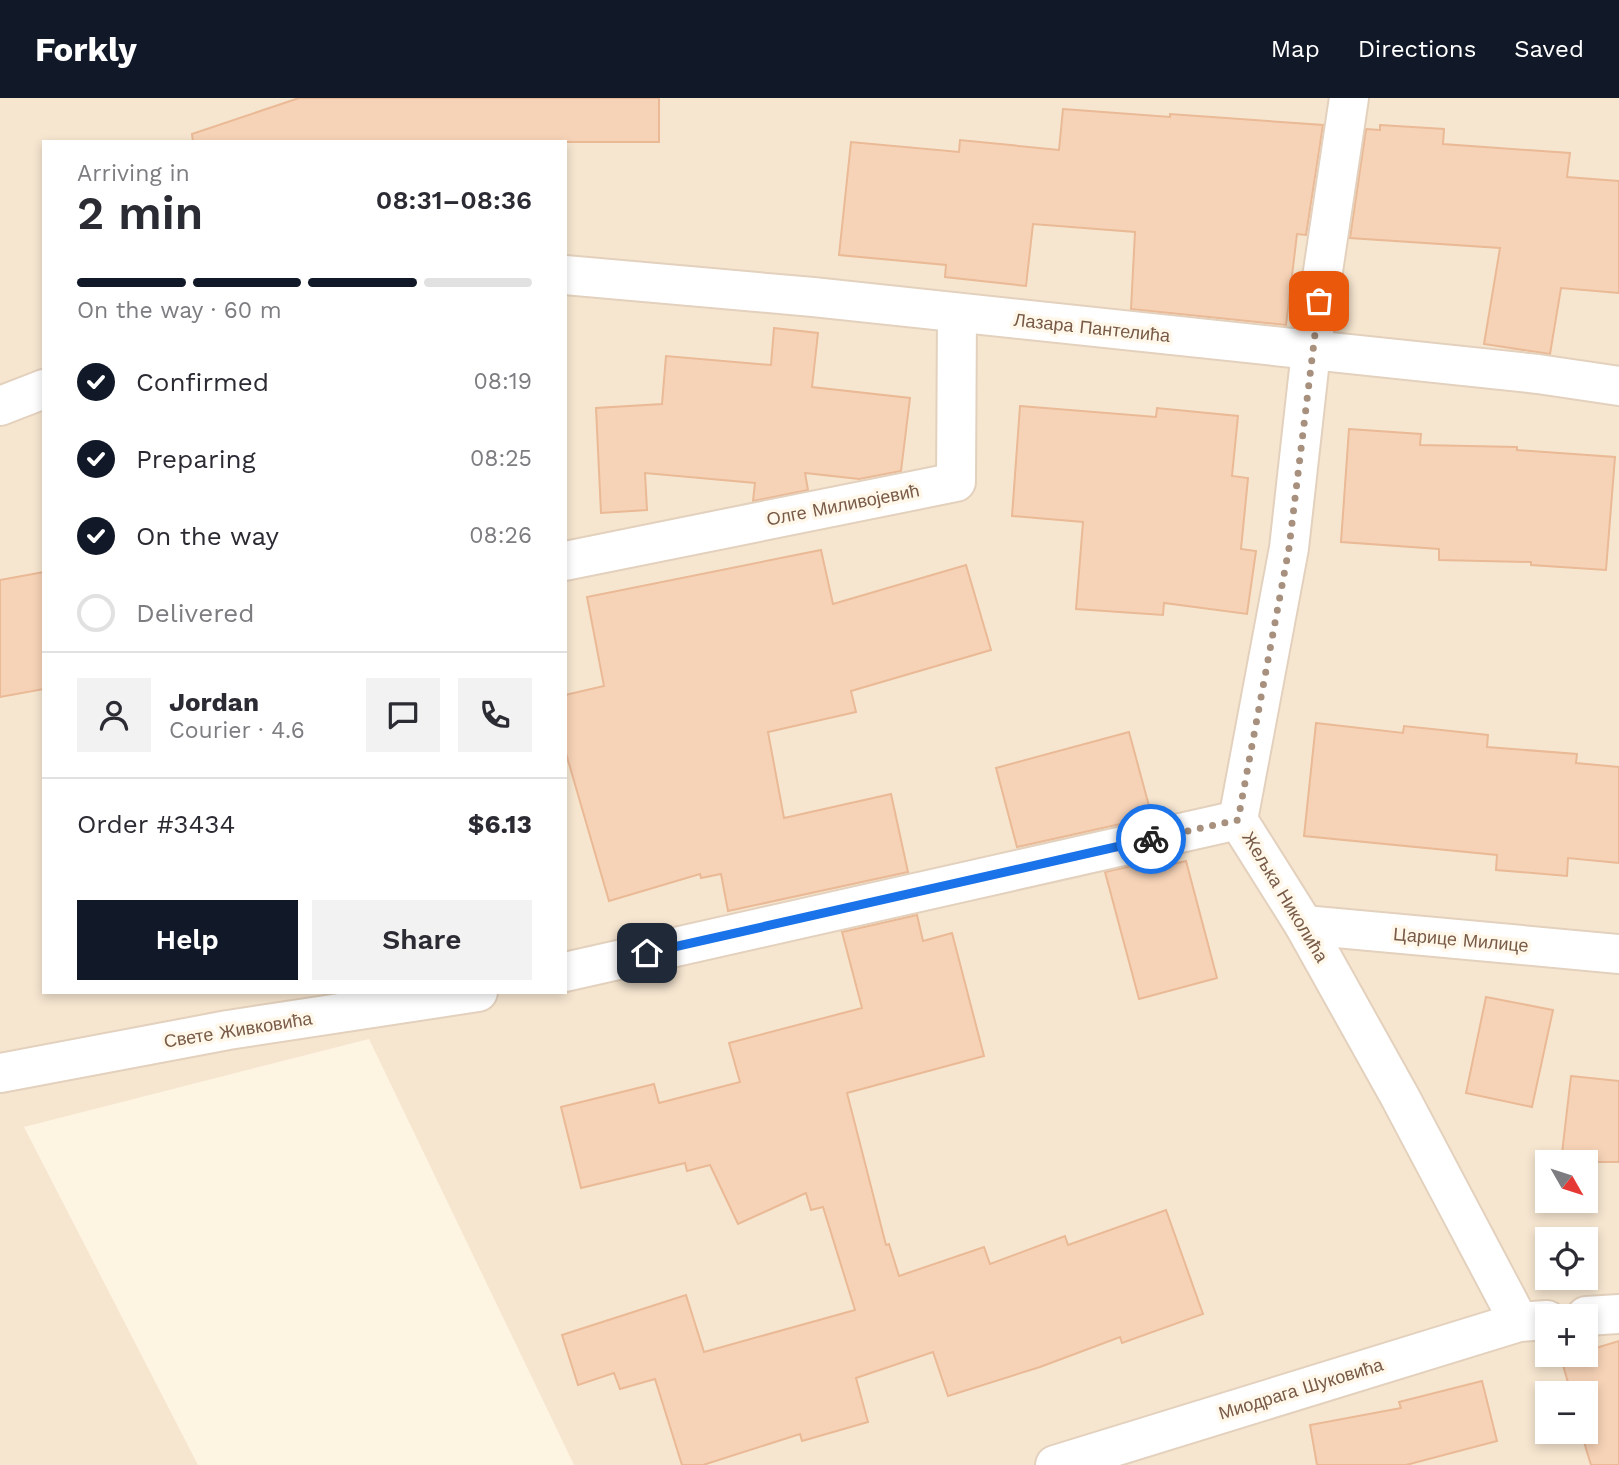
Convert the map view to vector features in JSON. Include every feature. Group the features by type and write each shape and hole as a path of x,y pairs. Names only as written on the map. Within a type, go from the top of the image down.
{"street":[{"name":"Жељка Николића","path":"1349,98 1311,351 1289,548 1238,820 1304,925 1400,1097 1533,1321"},
{"name":"Лазара Пантелића","path":"567,275 813,297 1538,374 1619,386"},
{"name":"Олге Миливојевић","path":"567,561 956,482 957,313"},
{"path":"0,406 42,390"},
{"path":"567,972 1238,820"},
{"name":"Царице Милице","path":"1304,925 1619,954"},
{"name":"Свете Живковића","path":"0,1073 228,1030 465,994"},
{"path":"1598,1316 1619,1314"},
{"name":"Миодрага Шуковића","path":"1055,1465 1533,1321"}],"shaded area":[{"path":"0,98 1619,98 1619,1465 574,1465 369,1039 24,1127 198,1465 0,1465"}],"building":[{"path":"299,98 659,98 659,142 193,140 192,134"},
{"path":"1063,109 1323,125 1306,235 1297,234 1286,325 1131,309 1135,232 1033,224 1026,286 945,277 946,265 839,255 851,142 959,152 960,140 1059,150"},
{"path":"1380,125 1444,129 1443,144 1570,153 1567,177 1619,181 1619,293 1561,288 1550,354 1484,344 1500,248 1350,238 1366,129 1380,130"},
{"path":"774,328 818,333 812,387 910,398 901,471 859,479 805,473 808,490 753,501 755,483 645,473 647,510 601,513 596,408 662,404 666,356 771,365"},
{"path":"1020,406 1156,417 1157,408 1238,416 1232,476 1248,478 1241,549 1256,551 1247,614 1164,603 1163,615 1076,609 1083,522 1012,516"},
{"path":"1349,429 1421,434 1420,445 1517,447 1517,450 1615,457 1606,570 1531,565 1531,562 1439,560 1439,549 1341,542"},
{"path":"821,550 833,604 966,565 991,650 851,691 856,712 768,732 784,818 891,794 908,872 728,911 721,874 701,878 700,874 609,901 567,757 567,695 604,686 587,597"},
{"path":"42,572 42,689 0,697 0,580"},
{"path":"1316,723 1403,733 1404,726 1488,735 1487,747 1577,754 1576,763 1619,767 1619,863 1568,858 1567,876 1496,870 1497,855 1304,836"},
{"path":"1129,732 1152,817 1017,847 996,768"},
{"path":"1163,859 1165,866 1186,861 1217,978 1139,999 1105,872"},
{"path":"917,915 923,941 952,933 984,1056 847,1093 886,1245 889,1244 899,1276 984,1247 990,1264 1065,1236 1068,1245 1166,1210 1203,1314 1122,1343 1120,1337 1040,1367 948,1396 933,1352 856,1378 868,1422 802,1441 800,1434 703,1465 682,1465 655,1379 620,1389 614,1373 578,1385 562,1335 686,1295 704,1352 855,1310 823,1207 811,1210 806,1193 738,1224 710,1165 687,1171 685,1163 581,1188 561,1107 654,1084 659,1103 740,1082 729,1043 862,1008 842,932"},
{"path":"1486,997 1553,1010 1532,1107 1466,1093"},
{"path":"1571,1076 1619,1081 1619,1162 1598,1162 1598,1150 1562,1150"},
{"path":"1619,1341 1619,1465 1591,1465 1585,1444 1598,1444 1598,1381 1568,1381 1564,1367 1598,1367 1598,1347"},
{"path":"1482,1381 1497,1441 1406,1465 1317,1465 1310,1425 1401,1408 1399,1402"}],"way so far":[{"path":"1151,839 1238,820 1289,548 1319,301"}],"route":[{"path":"647,953 1151,839"}]}
